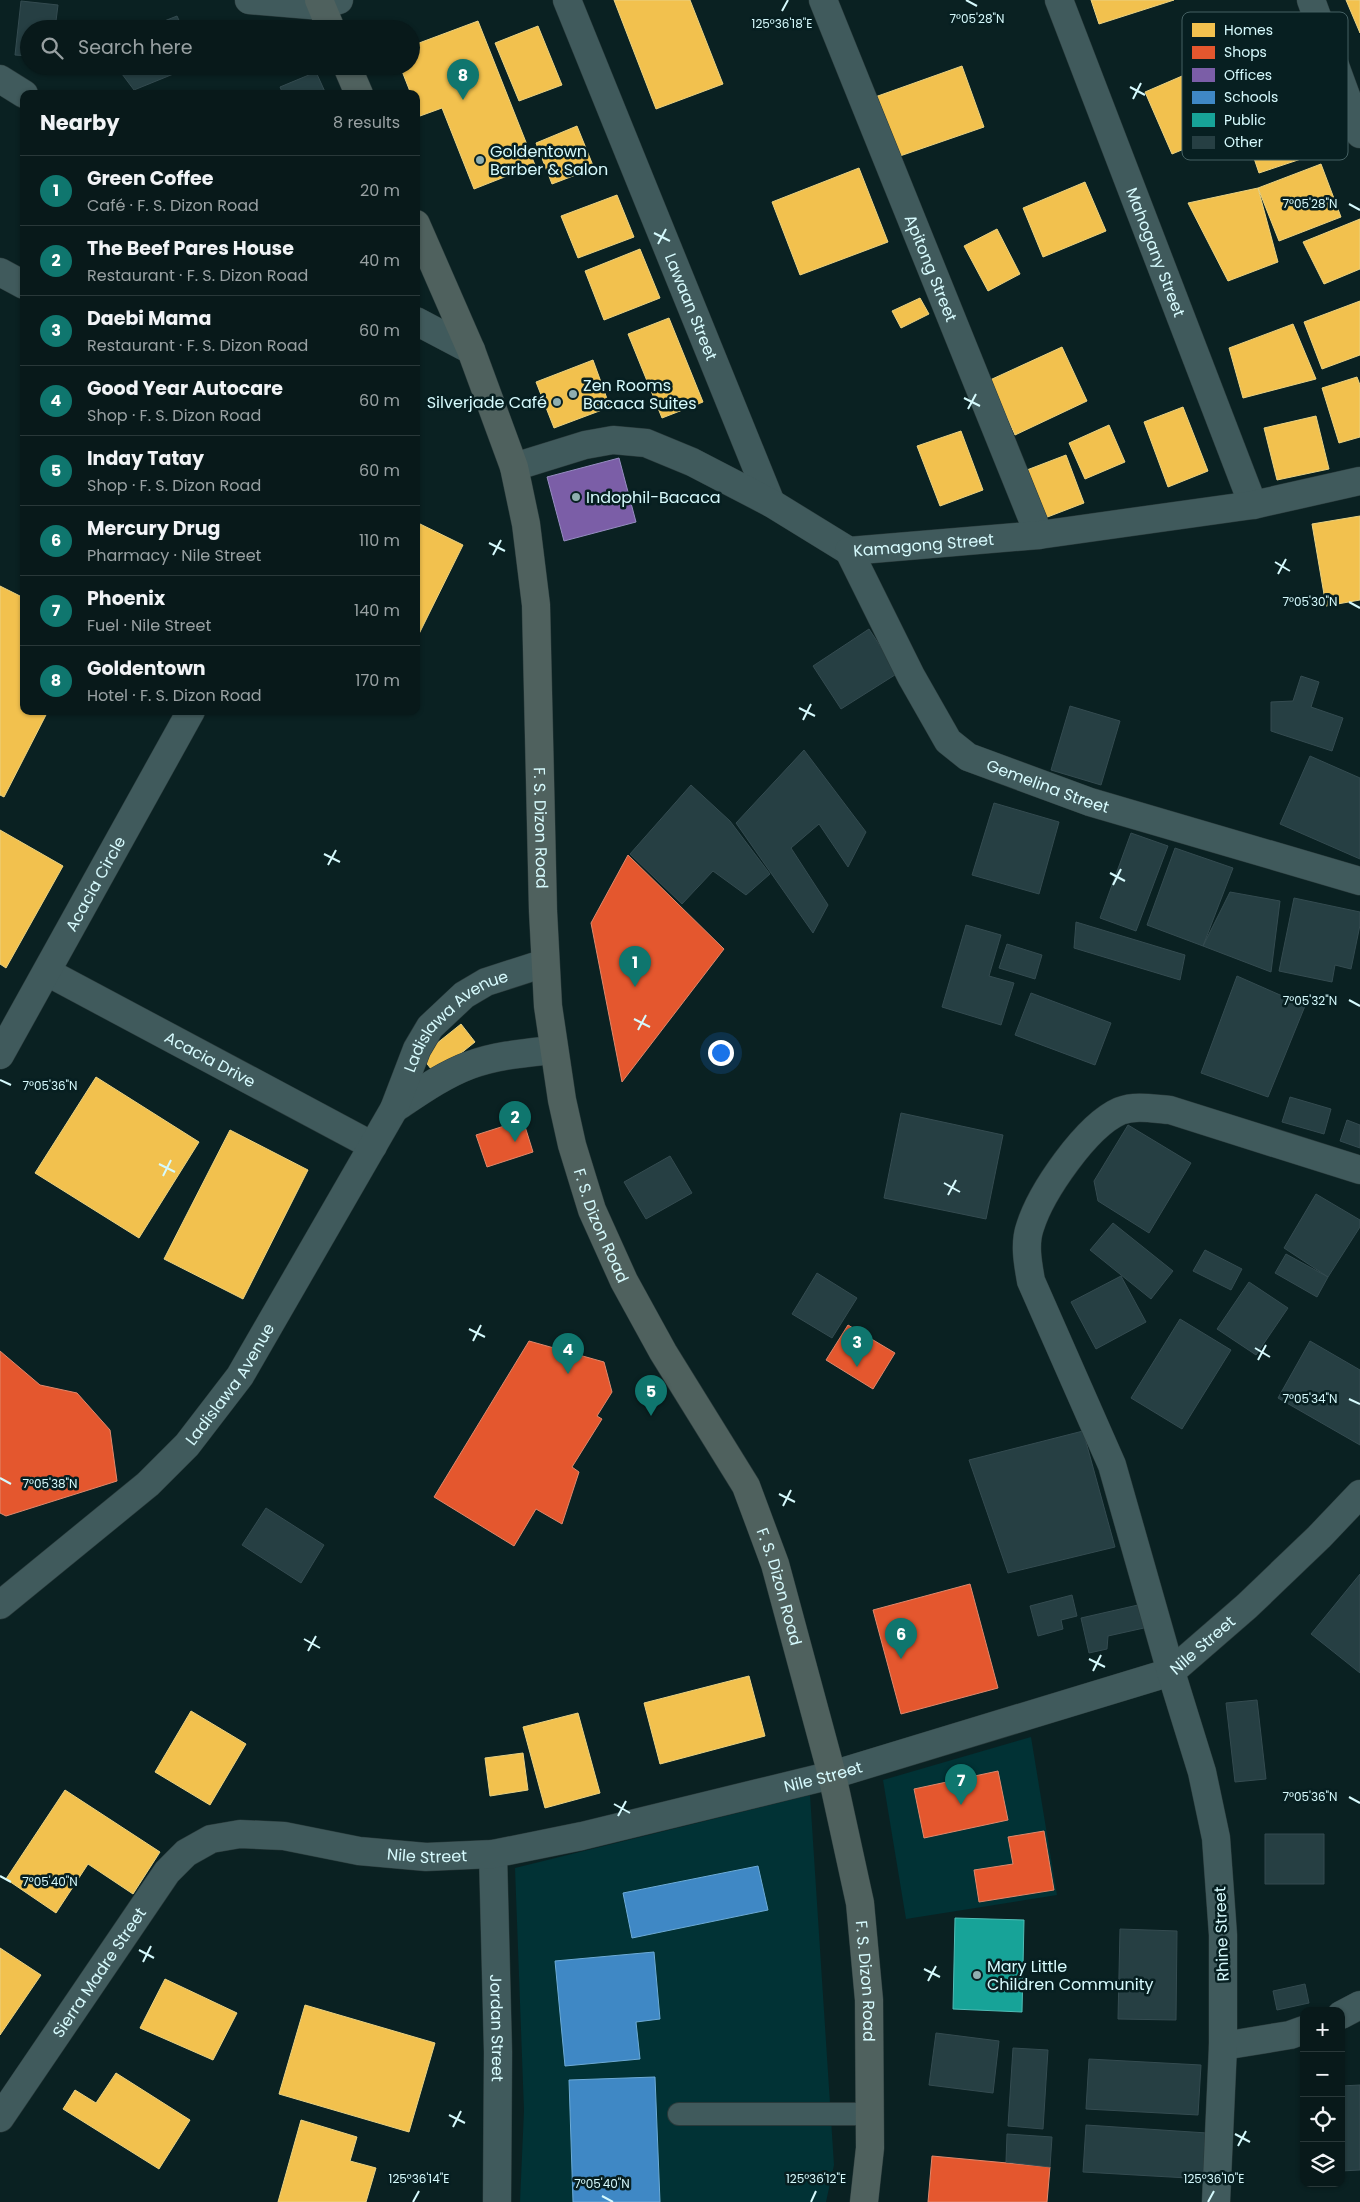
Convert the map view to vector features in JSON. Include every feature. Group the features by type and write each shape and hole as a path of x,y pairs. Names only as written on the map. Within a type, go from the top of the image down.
{"main road":[{"path":"351,75 358,90"},
{"name":"F. S. Dizon Road","path":"420,233 472,350 514,467 526,524 536,605 545,963 553,1050 572,1145 592,1210 624,1282 663,1352 746,1486 775,1564 832,1776 860,1903 869,2000 871,2114 870,2148 864,2202"}],"street":[{"path":"249,0 328,9"},
{"name":"Lawaan Street","path":"568,0 771,504"},
{"name":"Apitong Street","path":"823,0 1038,535"},
{"name":"Mahogany Street","path":"1059,0 1253,505"},
{"path":"1311,0 1315,12"},
{"path":"0,79 20,92"},
{"path":"1348,101 1360,134"},
{"path":"0,272 20,283"},
{"path":"420,323 472,350"},
{"name":"Kamagong Street","path":"514,467 585,445 613,440 646,443 692,462 771,504 849,551 1038,535 1253,505 1360,481"},
{"name":"Gemelina Street","path":"849,551 911,676 948,741 968,757 1090,802 1360,881"},
{"name":"Acacia Circle","path":"0,1055 189,715"},
{"name":"Ladislawa Avenue","path":"0,1605 148,1484 187,1445 240,1376 394,1109 417,1049 430,1027 464,995 486,982 545,963"},
{"name":"Acacia Drive","path":"47,972 373,1146"},
{"name":"Ladislawa Avenue","path":"394,1109 432,1084 468,1065 510,1054 553,1050"},
{"name":"Rhine Street","path":"1216,2202 1223,2046 1223,1935 1216,1838 1202,1772 1170,1672 1112,1465 1030,1281 1027,1253 1029,1228 1071,1154 1096,1126 1121,1110 1139,1107 1170,1110 1360,1170"},
{"name":"Nile Street","path":"211,1839 240,1834 284,1836 359,1851 426,1857 493,1854 582,1836 832,1776 1170,1672 1247,1606 1319,1538 1360,1494"},
{"name":"Sierra Madre Street","path":"0,2118 167,1872 186,1853 211,1839"},
{"name":"Jordan Street","path":"493,1854 498,2052 497,2202"},
{"path":"1345,2013 1360,2005"},
{"path":"1223,2046 1290,2035 1300,2031"}],"lane":[{"path":"680,2114 871,2114"}],"shaded area":[{"path":"1031,1737 1057,1895 906,1919 883,1780"},
{"path":"810,1795 834,2165 826,2202 520,2202 524,2110 515,1868"}],"building: Homes":[{"path":"614,0 690,0 723,84 656,109"},
{"path":"1091,0 1174,0 1099,24"},
{"path":"1346,0 1360,0 1360,33"},
{"path":"478,21 535,165 474,189 442,108 420,116 420,90 409,90 404,75 420,75 420,43"},
{"path":"538,26 562,85 519,101 495,43"},
{"path":"962,66 984,127 897,157 875,97"},
{"path":"1182,76 1182,150 1172,154 1145,92"},
{"path":"577,126 594,168 552,184 536,143"},
{"path":"1255,160 1298,160 1259,173"},
{"path":"1321,164 1341,217 1279,241 1258,188"},
{"path":"859,168 888,242 800,275 772,202"},
{"path":"1085,182 1106,231 1043,257 1023,208"},
{"path":"1258,188 1278,262 1228,281 1188,203"},
{"path":"617,195 634,237 578,258 561,216"},
{"path":"1360,219 1360,269 1324,284 1303,242"},
{"path":"997,229 1020,274 988,291 964,246"},
{"path":"640,249 660,298 604,320 585,271"},
{"path":"920,298 929,314 901,328 892,311"},
{"path":"1360,301 1360,355 1322,369 1304,322"},
{"path":"669,318 703,402 662,418 628,334"},
{"path":"1293,324 1316,379 1243,398 1229,348"},
{"path":"1062,347 1087,401 1015,435 990,380"},
{"name":"Zen Rooms Bacaca Suites","path":"593,360 610,407 554,428 536,382"},
{"path":"1357,377 1360,385 1360,437 1339,443 1322,388"},
{"path":"1183,407 1208,471 1168,487 1144,422"},
{"path":"1316,416 1329,469 1277,480 1264,428"},
{"path":"1109,425 1125,462 1085,479 1069,443"},
{"path":"961,431 983,490 940,506 917,446"},
{"path":"1066,455 1084,503 1037,521 1019,473"},
{"path":"1360,516 1360,600 1326,606 1312,524"},
{"path":"420,524 463,545 420,632"},
{"path":"0,586 20,596 20,715 46,715 4,797 0,795"},
{"path":"0,830 63,866 6,968 0,964"},
{"path":"461,1024 475,1042 435,1074 421,1056"},
{"path":"96,1077 199,1142 139,1238 35,1173"},
{"path":"230,1130 308,1170 243,1299 164,1259"},
{"path":"749,1676 765,1736 660,1764 644,1703"},
{"path":"191,1711 246,1744 210,1805 155,1772"},
{"path":"578,1713 600,1793 545,1808 523,1727"},
{"path":"523,1753 528,1790 490,1796 485,1758"},
{"path":"65,1790 160,1852 133,1894 88,1864 56,1913 6,1879"},
{"path":"0,1948 41,1975 0,2035"},
{"path":"165,1979 237,2013 213,2060 140,2028"},
{"path":"305,2005 435,2043 409,2132 279,2094"},
{"path":"116,2073 190,2120 159,2169 63,2109 75,2090 96,2103"},
{"path":"301,2120 357,2137 350,2161 376,2168 366,2202 278,2202"}],"building: Shops":[{"path":"628,855 724,949 622,1082 591,923"},
{"path":"523,1120 533,1152 487,1167 476,1135"},
{"path":"848,1325 895,1353 873,1389 826,1360"},
{"path":"529,1341 604,1362 612,1392 597,1416 602,1419 572,1467 579,1472 562,1524 536,1509 514,1546 434,1497"},
{"path":"0,1351 40,1385 77,1393 110,1430 117,1481 6,1516 0,1513"},
{"path":"970,1584 998,1688 901,1714 873,1610"},
{"path":"998,1771 1008,1820 924,1838 914,1789"},
{"path":"1044,1831 1054,1890 979,1902 974,1870 1013,1864 1008,1837"},
{"path":"932,2156 1050,2167 1047,2202 928,2202"}],"building: Offices":[{"path":"619,458 636,522 564,541 547,477"}],"building: Schools":[{"path":"758,1866 768,1910 632,1938 623,1893"},
{"path":"654,1952 660,2019 636,2022 640,2059 565,2066 555,1961"},
{"path":"655,2077 660,2202 573,2202 569,2080"}],"building: Public":[{"path":"955,1918 1024,1920 1022,2012 953,2009"}],"building: Other":[{"path":"21,1 58,5 56,20 20,20 20,55 15,55"},
{"path":"177,16 179,20 167,20"},
{"path":"123,75 171,75 134,90"},
{"path":"309,75 317,75 324,90 281,90 280,87"},
{"path":"869,629 898,673 841,709 813,666"},
{"path":"1301,676 1319,682 1311,707 1343,718 1332,751 1271,731 1271,702 1293,701"},
{"path":"1070,706 1120,721 1101,785 1051,770"},
{"path":"804,750 866,832 848,867 819,824 791,848 828,905 813,933 736,823"},
{"path":"1310,756 1360,778 1360,859 1280,824"},
{"path":"691,785 730,821 770,874 746,895 713,871 682,904 630,854"},
{"path":"994,803 1059,822 1039,894 972,875"},
{"path":"1131,833 1168,846 1136,931 1100,918"},
{"path":"1175,848 1233,868 1203,946 1147,925"},
{"path":"1230,892 1280,901 1271,972 1203,946"},
{"path":"1294,898 1360,912 1360,925 1351,969 1335,965 1332,982 1279,971"},
{"path":"1076,922 1185,955 1180,980 1074,948"},
{"path":"966,925 1001,935 989,976 1014,983 1001,1025 942,1007"},
{"path":"1007,944 1042,955 1035,979 999,968"},
{"path":"1237,976 1305,1006 1268,1097 1201,1073"},
{"path":"1031,993 1111,1023 1095,1065 1015,1035"},
{"path":"1290,1097 1331,1109 1324,1134 1282,1122"},
{"path":"901,1113 1003,1135 986,1219 884,1198"},
{"path":"1347,1120 1360,1125 1360,1148 1340,1141"},
{"path":"1128,1125 1191,1163 1149,1233 1098,1201 1094,1181"},
{"path":"670,1156 692,1193 646,1219 624,1182"},
{"path":"1316,1194 1360,1220 1360,1227 1328,1277 1284,1248"},
{"path":"1113,1223 1173,1271 1151,1299 1090,1250"},
{"path":"1205,1250 1242,1269 1231,1290 1193,1271"},
{"path":"1286,1254 1328,1277 1317,1297 1275,1273"},
{"path":"817,1273 857,1298 832,1338 792,1314"},
{"path":"1121,1276 1146,1322 1096,1349 1071,1302"},
{"path":"1249,1282 1288,1308 1256,1355 1217,1329"},
{"path":"1180,1319 1231,1350 1182,1429 1131,1398"},
{"path":"1310,1341 1360,1370 1360,1445 1278,1398"},
{"path":"1083,1431 1115,1547 1008,1573 969,1460"},
{"path":"266,1508 324,1545 301,1583 242,1545"},
{"path":"1360,1574 1360,1673 1311,1634"},
{"path":"1072,1595 1077,1616 1061,1620 1063,1629 1038,1636 1030,1606"},
{"path":"1138,1605 1144,1628 1108,1636 1107,1649 1089,1653 1081,1618"},
{"path":"1257,1700 1266,1779 1235,1782 1226,1703"},
{"path":"1265,1834 1324,1834 1324,1884 1265,1884"},
{"path":"1120,1929 1177,1931 1176,2020 1118,2019"},
{"path":"1305,1984 1309,2003 1277,2010 1273,1991"},
{"path":"936,2033 999,2041 993,2093 929,2085"},
{"path":"1013,2048 1048,2050 1043,2129 1008,2126"},
{"path":"1089,2059 1201,2065 1198,2115 1086,2109"},
{"path":"1360,2085 1360,2170 1345,2171 1345,2086"},
{"path":"1086,2125 1207,2133 1205,2179 1083,2172"},
{"path":"1007,2134 1052,2137 1050,2167 1006,2162"}],"place":[{"name":"Goldentown","path":"463,100"},
{"name":"Goldentown Barber & Salon","path":"480,160"},
{"name":"Zen Rooms Bacaca Suites","path":"573,394"},
{"name":"Silverjade Café","path":"557,402"},
{"name":"Indophil-Bacaca","path":"576,497"},
{"name":"Green Coffee","path":"635,987"},
{"name":"The Beef Pares House","path":"515,1142"},
{"name":"Daebi Mama","path":"857,1367"},
{"name":"Good Year Autocare","path":"568,1374"},
{"name":"Inday Tatay","path":"651,1416"},
{"name":"Mercury Drug","path":"901,1659"},
{"name":"Phoenix","path":"961,1805"},
{"name":"Mary Little Children Community","path":"977,1975"}]}
